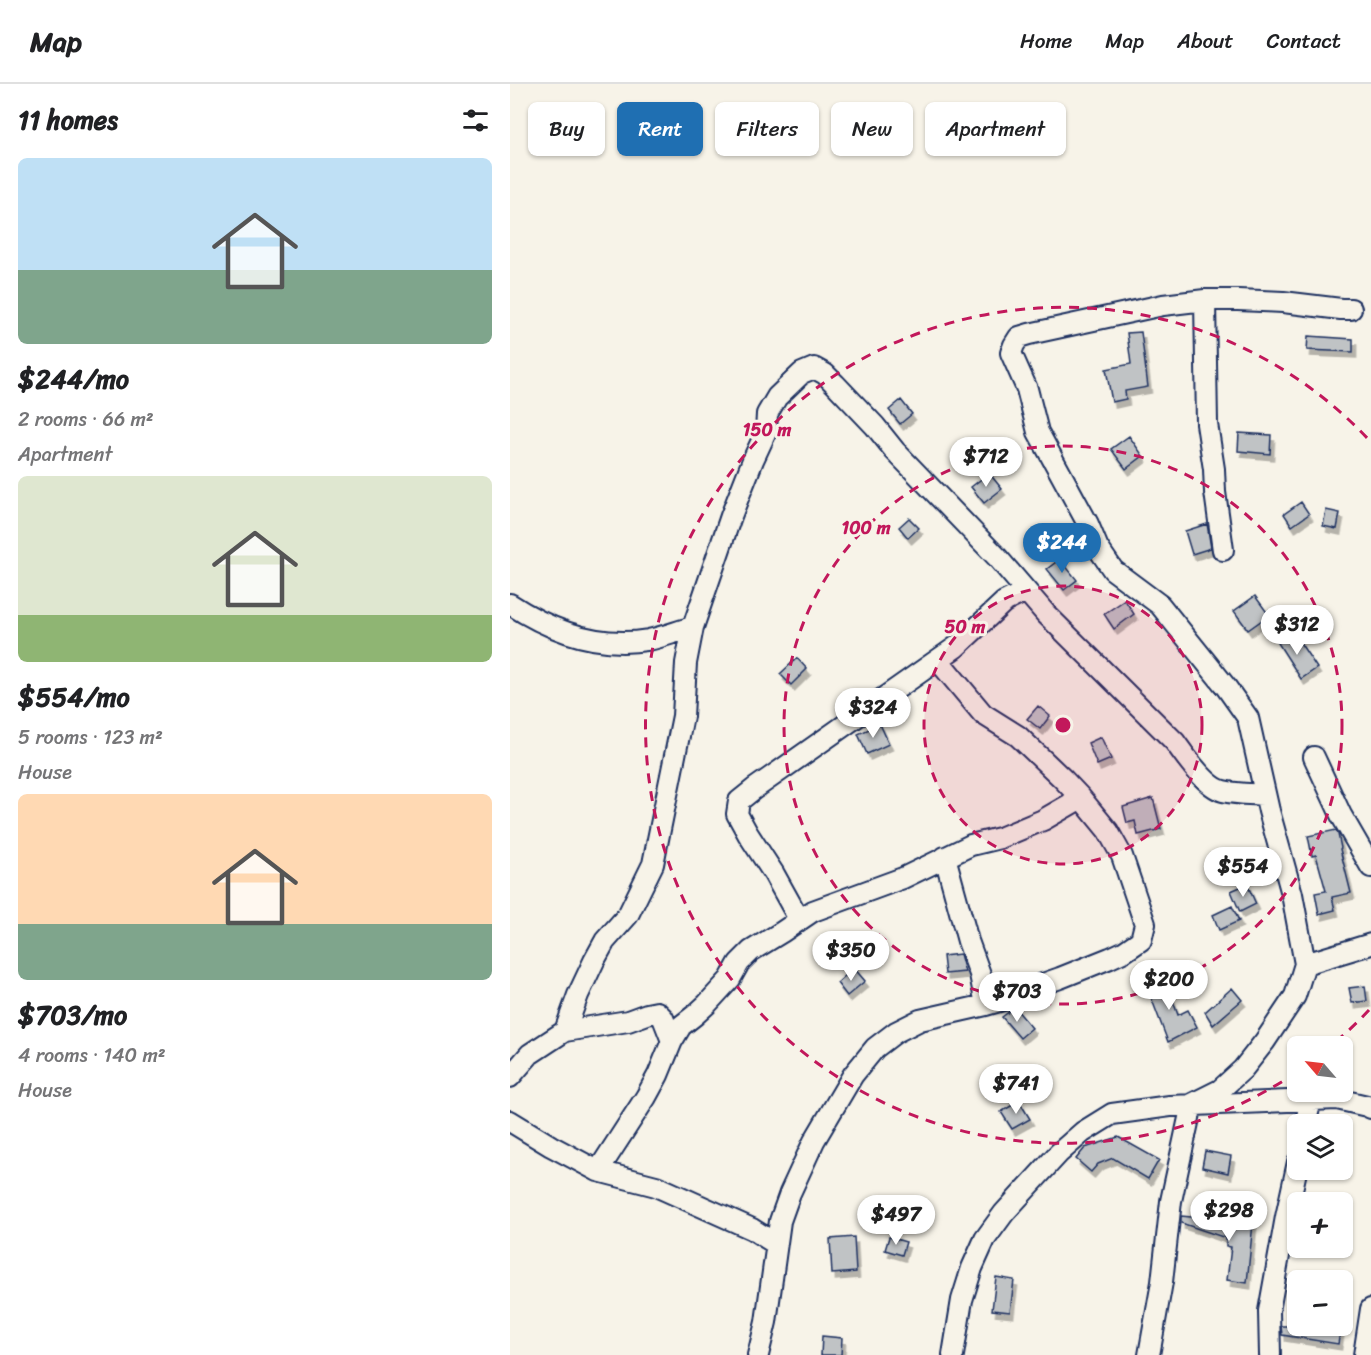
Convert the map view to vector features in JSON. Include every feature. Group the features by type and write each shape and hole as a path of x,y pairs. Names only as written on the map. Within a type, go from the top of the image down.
{"street":[{"path":"1192,1104 1220,1090 1243,1069 1295,996 1305,964 1292,894 1265,795 1248,718 1160,605 1113,570 1098,548 1088,524 1038,432 1027,389 1011,353 1019,337 1029,333 1163,305 1205,300 1238,300 1351,309"},
{"path":"1205,300 1207,424 1223,550"},
{"path":"566,1031 578,995 594,961 605,940 628,915 653,864 683,716 686,663 693,627 730,516 766,432 767,414 777,397 785,389 802,373 814,368 836,384 895,451 997,557 1046,614 1174,742 1204,779 1221,791 1265,795"},
{"path":"799,919 737,814 740,801 956,647 1004,602 1026,591"},
{"path":"510,604 570,634 596,641 649,640 693,627"},
{"path":"758,1355 766,1322 780,1221 790,1193 814,1141 853,1074 875,1048 896,1032 920,1020 1020,995 1110,958 1141,940 1145,924 1122,856 1108,831 1063,778 1017,736 983,714 938,660"},
{"path":"1314,757 1341,815 1371,867"},
{"path":"598,1172 646,1097 681,1026 707,1004 751,951 813,911 903,878 971,845 1000,838 1043,820 1081,798"},
{"path":"945,857 968,941 980,974 986,1005"},
{"path":"1305,964 1371,944"},
{"path":"510,1077 530,1054 566,1031 628,1021 657,1012 663,1018 672,1041"},
{"path":"953,1355 962,1300 972,1268 985,1239 1004,1213 1059,1153 1083,1132 1112,1114 1192,1104 1287,1101"},
{"path":"1350,1102 1371,1108"},
{"path":"1149,1355 1162,1282 1171,1201 1192,1104"},
{"path":"510,1121 598,1172 656,1186 744,1225 776,1244"},
{"path":"1270,1355 1269,1311 1294,1180"},
{"path":"1364,1355 1371,1309"}],"building":[{"path":"1141,332 1148,387 1125,391 1126,399 1112,402 1106,369 1131,364 1127,333"},
{"path":"1308,336 1353,339 1353,352 1307,350"},
{"path":"901,400 912,414 900,424 889,410"},
{"path":"1239,433 1271,435 1270,454 1238,451"},
{"path":"1129,436 1143,456 1126,469 1111,449"},
{"path":"987,444 997,459 985,468 974,452"},
{"path":"989,473 1002,489 984,503 971,487"},
{"path":"1301,502 1309,514 1292,526 1284,514"},
{"path":"1326,510 1340,513 1337,529 1323,526"},
{"path":"909,518 919,528 908,538 899,527"},
{"path":"1207,524 1211,548 1192,554 1185,531"},
{"path":"1060,559 1077,580 1064,590 1047,569"},
{"path":"1255,596 1269,615 1248,630 1234,611"},
{"path":"1125,600 1134,614 1114,629 1104,614"},
{"path":"1293,632 1317,668 1301,679 1278,643"},
{"path":"797,658 807,669 791,685 780,674"},
{"path":"1038,706 1050,716 1040,729 1027,719"},
{"path":"880,724 889,744 867,754 858,734"},
{"path":"1101,737 1111,759 1097,765 1088,743"},
{"path":"1153,798 1161,829 1138,835 1135,821 1127,823 1123,807"},
{"path":"1336,830 1351,893 1332,897 1335,910 1319,914 1315,893 1326,891 1316,855 1312,856 1308,836"},
{"path":"1247,884 1256,904 1240,912 1231,891"},
{"path":"1232,906 1239,921 1219,930 1213,915"},
{"path":"960,954 965,972 945,974 943,956"},
{"path":"854,968 865,981 847,996 837,983"},
{"path":"1164,977 1178,1015 1188,1010 1197,1027 1168,1042 1146,984"},
{"path":"1365,986 1367,1001 1352,1003 1349,988"},
{"path":"1232,988 1242,1000 1213,1025 1205,1012"},
{"path":"1016,1009 1032,1028 1020,1038 1002,1017"},
{"path":"1019,1101 1030,1119 1012,1129 1001,1112"},
{"path":"1118,1137 1159,1160 1148,1179 1113,1158 1098,1164 1091,1172 1076,1159 1085,1148"},
{"path":"1205,1151 1231,1156 1228,1173 1202,1167"},
{"path":"1181,1216 1253,1223 1247,1283 1227,1280 1231,1247 1226,1246 1226,1238 1181,1223"},
{"path":"854,1237 856,1272 832,1274 830,1239"},
{"path":"889,1237 906,1242 902,1255 885,1250"},
{"path":"996,1277 1014,1280 1010,1312 992,1310"},
{"path":"1281,1326 1287,1326 1287,1336 1282,1335"},
{"path":"822,1336 842,1338 841,1355 821,1355"},
{"path":"1288,1336 1339,1336 1338,1344"}]}
